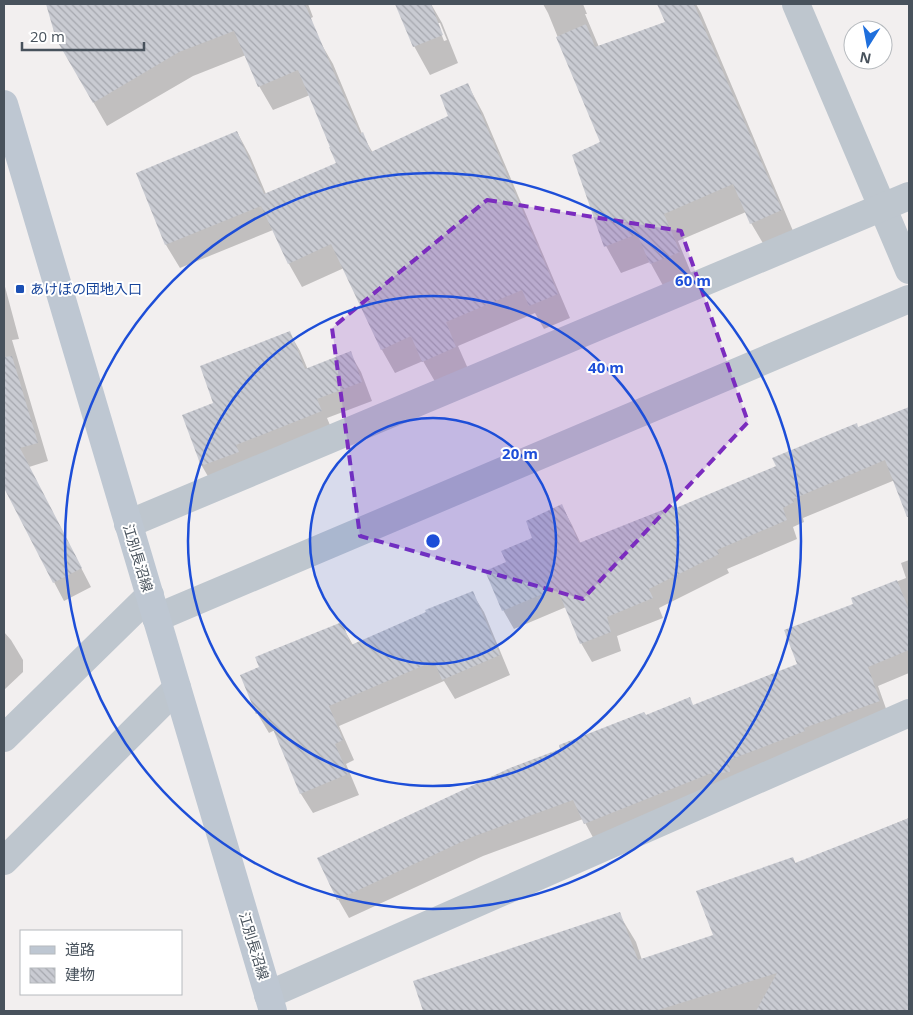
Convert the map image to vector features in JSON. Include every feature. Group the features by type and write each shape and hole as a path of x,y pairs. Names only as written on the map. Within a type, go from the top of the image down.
{"main road":[{"name":"江別長沼線","path":"4,104 271,1003"}],"street":[{"path":"796,4 909,270"},
{"path":"128,524 909,196"},
{"path":"4,738 153,606 909,299"},
{"path":"4,861 177,688"},
{"path":"271,1003 909,713"}],"highlighted area":[{"path":"487,200 681,231 748,422 583,599 360,536 332,328"}],"building":[{"path":"46,4 305,4 360,134 363,132 371,152 448,116 440,95 468,83 558,294 529,306 522,290 446,322 456,347 422,362 411,336 381,350 331,244 288,264 261,206 165,245 136,173 237,131 264,194 336,163 298,70 258,87 234,31 179,52 93,103 56,39"},
{"path":"395,4 431,4 443,35 413,47"},
{"path":"657,4 694,4 782,210 750,224 733,184 664,214 680,252 650,264 637,234 604,247 572,155 600,142 556,37 586,24 595,47 665,22"},
{"path":"290,331 305,369 351,351 362,382 317,399 322,411 236,445 239,452 201,466 182,415 213,403 200,366"},
{"path":"12,356 38,443 20,448 82,568 53,583 4,488 4,357"},
{"path":"909,407 909,517 907,517 885,460 793,499 794,502 783,508 787,520 717,550 719,554 649,589 653,598 607,617 611,632 580,644 557,588 502,611 485,571 506,562 501,551 532,538 526,521 562,504 579,543 675,505 676,508 776,466 772,458 857,423 858,427"},
{"path":"897,580 909,610 909,650 868,667 880,701 804,728 805,731 729,760 730,772 709,774 584,824 573,800 472,837 337,900 317,858 510,768 560,749 559,745 644,712 646,715 690,697 693,705 797,664 784,630 853,604 851,598"},
{"path":"473,591 500,655 442,680 434,661 329,706 343,740 335,744 348,774 300,794 265,710 256,714 240,675 259,667 255,657 342,622 351,645 426,612 425,610"},
{"path":"909,818 909,1011 756,1011 777,973 655,1011 423,1011 413,981 620,912 638,960 713,935 696,891 793,857 795,863"}],"place":[{"name":"あけぼの団地入口","path":"20,289"}]}
